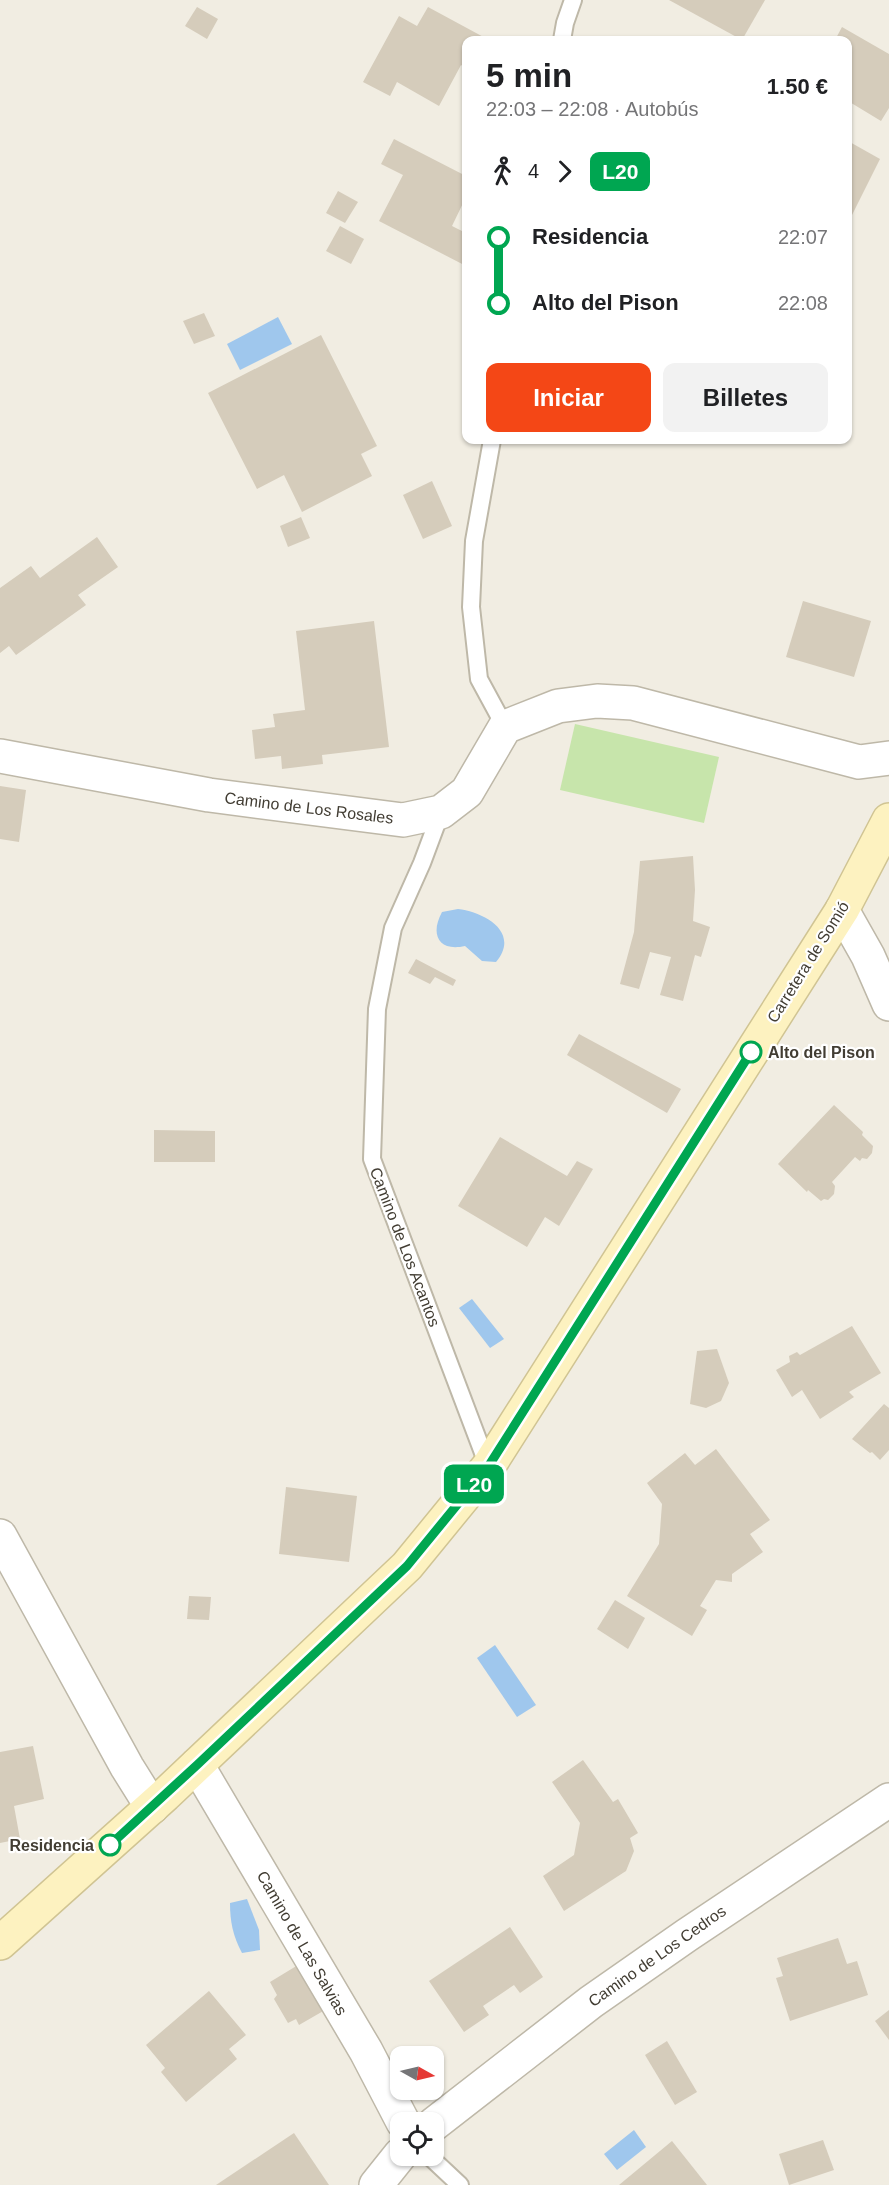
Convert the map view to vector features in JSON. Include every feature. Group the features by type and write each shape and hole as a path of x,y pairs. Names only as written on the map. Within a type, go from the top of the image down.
{"street":[{"path":"505,727 558,706 597,701 633,703 859,762 889,758"},
{"name":"Camino de Los Rosales","path":"0,756 209,795 403,820 441,812 467,792 505,727"},
{"name":"Carretera de Somió","path":"0,1943 152,1807 407,1566 488,1467 842,910 889,820"},
{"path":"842,910 868,956 889,1004"},
{"path":"0,1536 127,1767 152,1807"},
{"name":"Camino de Las Salvias","path":"197,1765 366,2051 398,2112"},
{"name":"Camino de Los Cedros","path":"444,2116 591,2002 889,1800"},
{"path":"376,2185 391,2166"}],"lane":[{"path":"563,36 573,0"},
{"path":"491,444 474,541 471,607 479,679 505,727"},
{"name":"Camino de Los Acantos","path":"441,812 422,863 393,928 379,997 372,1159 488,1467"},
{"path":"440,2166 460,2185"}],"green space":[{"path":"575,724 719,757 704,823 560,790"}],"water":[{"path":"278,317 292,344 240,370 227,344"},
{"path":"458,909 488,919 502,933 503,951 496,962 482,961 465,946 448,946 439,939 437,927 442,912"},
{"path":"472,1299 504,1339 490,1348 459,1308"},
{"path":"495,1645 536,1705 517,1717 477,1658"},
{"path":"247,1899 259,1930 260,1950 242,1953 233,1929 230,1903"},
{"path":"634,2130 646,2147 617,2170 604,2154"}],"building":[{"path":"669,0 765,0 744,36 735,36"},
{"path":"197,7 218,19 207,39 185,26"},
{"path":"428,7 482,36 462,36 462,66 439,106 397,82 390,96 363,82 399,16 417,26"},
{"path":"842,27 889,54 889,108 881,121 852,103 852,36 837,36"},
{"path":"394,139 462,174 462,205 452,226 462,231 462,264 379,221 403,175 381,164"},
{"path":"852,143 880,159 852,215"},
{"path":"338,191 358,202 345,223 326,213"},
{"path":"340,226 364,239 351,264 326,251"},
{"path":"204,313 215,336 194,344 183,321"},
{"path":"321,335 377,446 361,454 372,476 302,512 284,475 257,489 208,393"},
{"path":"432,481 452,526 423,539 403,495"},
{"path":"301,517 310,538 288,547 280,526"},
{"path":"97,537 118,567 78,595 86,605 16,655 9,646 0,653 0,588 31,566 40,578"},
{"path":"803,601 871,621 854,677 786,657"},
{"path":"374,621 389,747 322,755 323,764 282,769 281,756 255,759 252,730 275,727 273,714 305,710 296,631"},
{"path":"0,786 26,790 19,842 0,839"},
{"path":"693,856 695,890 693,921 710,927 701,957 695,955 683,1001 660,995 671,957 650,952 639,989 620,984 634,932 640,861"},
{"path":"416,959 456,980 453,986 435,977 430,984 408,973"},
{"path":"579,1034 681,1089 667,1113 567,1055"},
{"path":"834,1105 863,1132 862,1135 873,1146 872,1153 867,1159 862,1158 860,1161 855,1157 832,1182 835,1186 834,1194 828,1200 821,1201 808,1190 807,1192 778,1164"},
{"path":"154,1130 215,1131 215,1162 154,1162"},
{"path":"500,1137 567,1176 577,1161 593,1169 559,1226 545,1217 527,1247 458,1206"},
{"path":"852,1326 881,1373 849,1392 854,1397 820,1419 802,1390 792,1397 776,1370 790,1362 789,1356 797,1352 800,1355"},
{"path":"717,1349 729,1383 721,1401 706,1408 690,1404 697,1351"},
{"path":"884,1404 889,1408 889,1450 880,1460 852,1439"},
{"path":"716,1449 770,1520 750,1534 763,1552 732,1574 732,1582 716,1580 700,1606 707,1610 692,1636 627,1596 659,1544 662,1504 647,1483 685,1453 695,1465"},
{"path":"286,1487 357,1496 349,1562 279,1554"},
{"path":"189,1596 211,1597 209,1620 187,1619"},
{"path":"615,1600 645,1618 628,1649 597,1629"},
{"path":"33,1746 44,1799 14,1806 20,1839 0,1843 0,1752"},
{"path":"583,1760 613,1802 618,1799 638,1833 630,1838 634,1851 626,1871 564,1911 543,1876 574,1855 580,1823 552,1782"},
{"path":"510,1927 543,1977 520,1993 514,1985 483,2006 489,2015 464,2032 429,1981"},
{"path":"838,1938 847,1964 857,1961 868,1995 790,2021 776,1978 783,1976 777,1958"},
{"path":"298,1965 325,2010 299,2025 296,2019 288,2023 274,1999 277,1995 270,1982"},
{"path":"209,1991 246,2035 229,2049 237,2059 186,2102 161,2072 165,2068 146,2045"},
{"path":"889,2010 889,2040 875,2021"},
{"path":"667,2041 697,2092 675,2105 645,2055"},
{"path":"294,2133 329,2185 216,2185"},
{"path":"823,2140 834,2170 789,2185 779,2154"},
{"path":"672,2141 707,2185 619,2185"}],"bus line":[{"name":"L20","path":"110,1845 407,1566 488,1467 751,1052"}],"place":[{"name":"Alto del Pison","path":"751,1052"},
{"name":"Residencia","path":"110,1845"}]}
